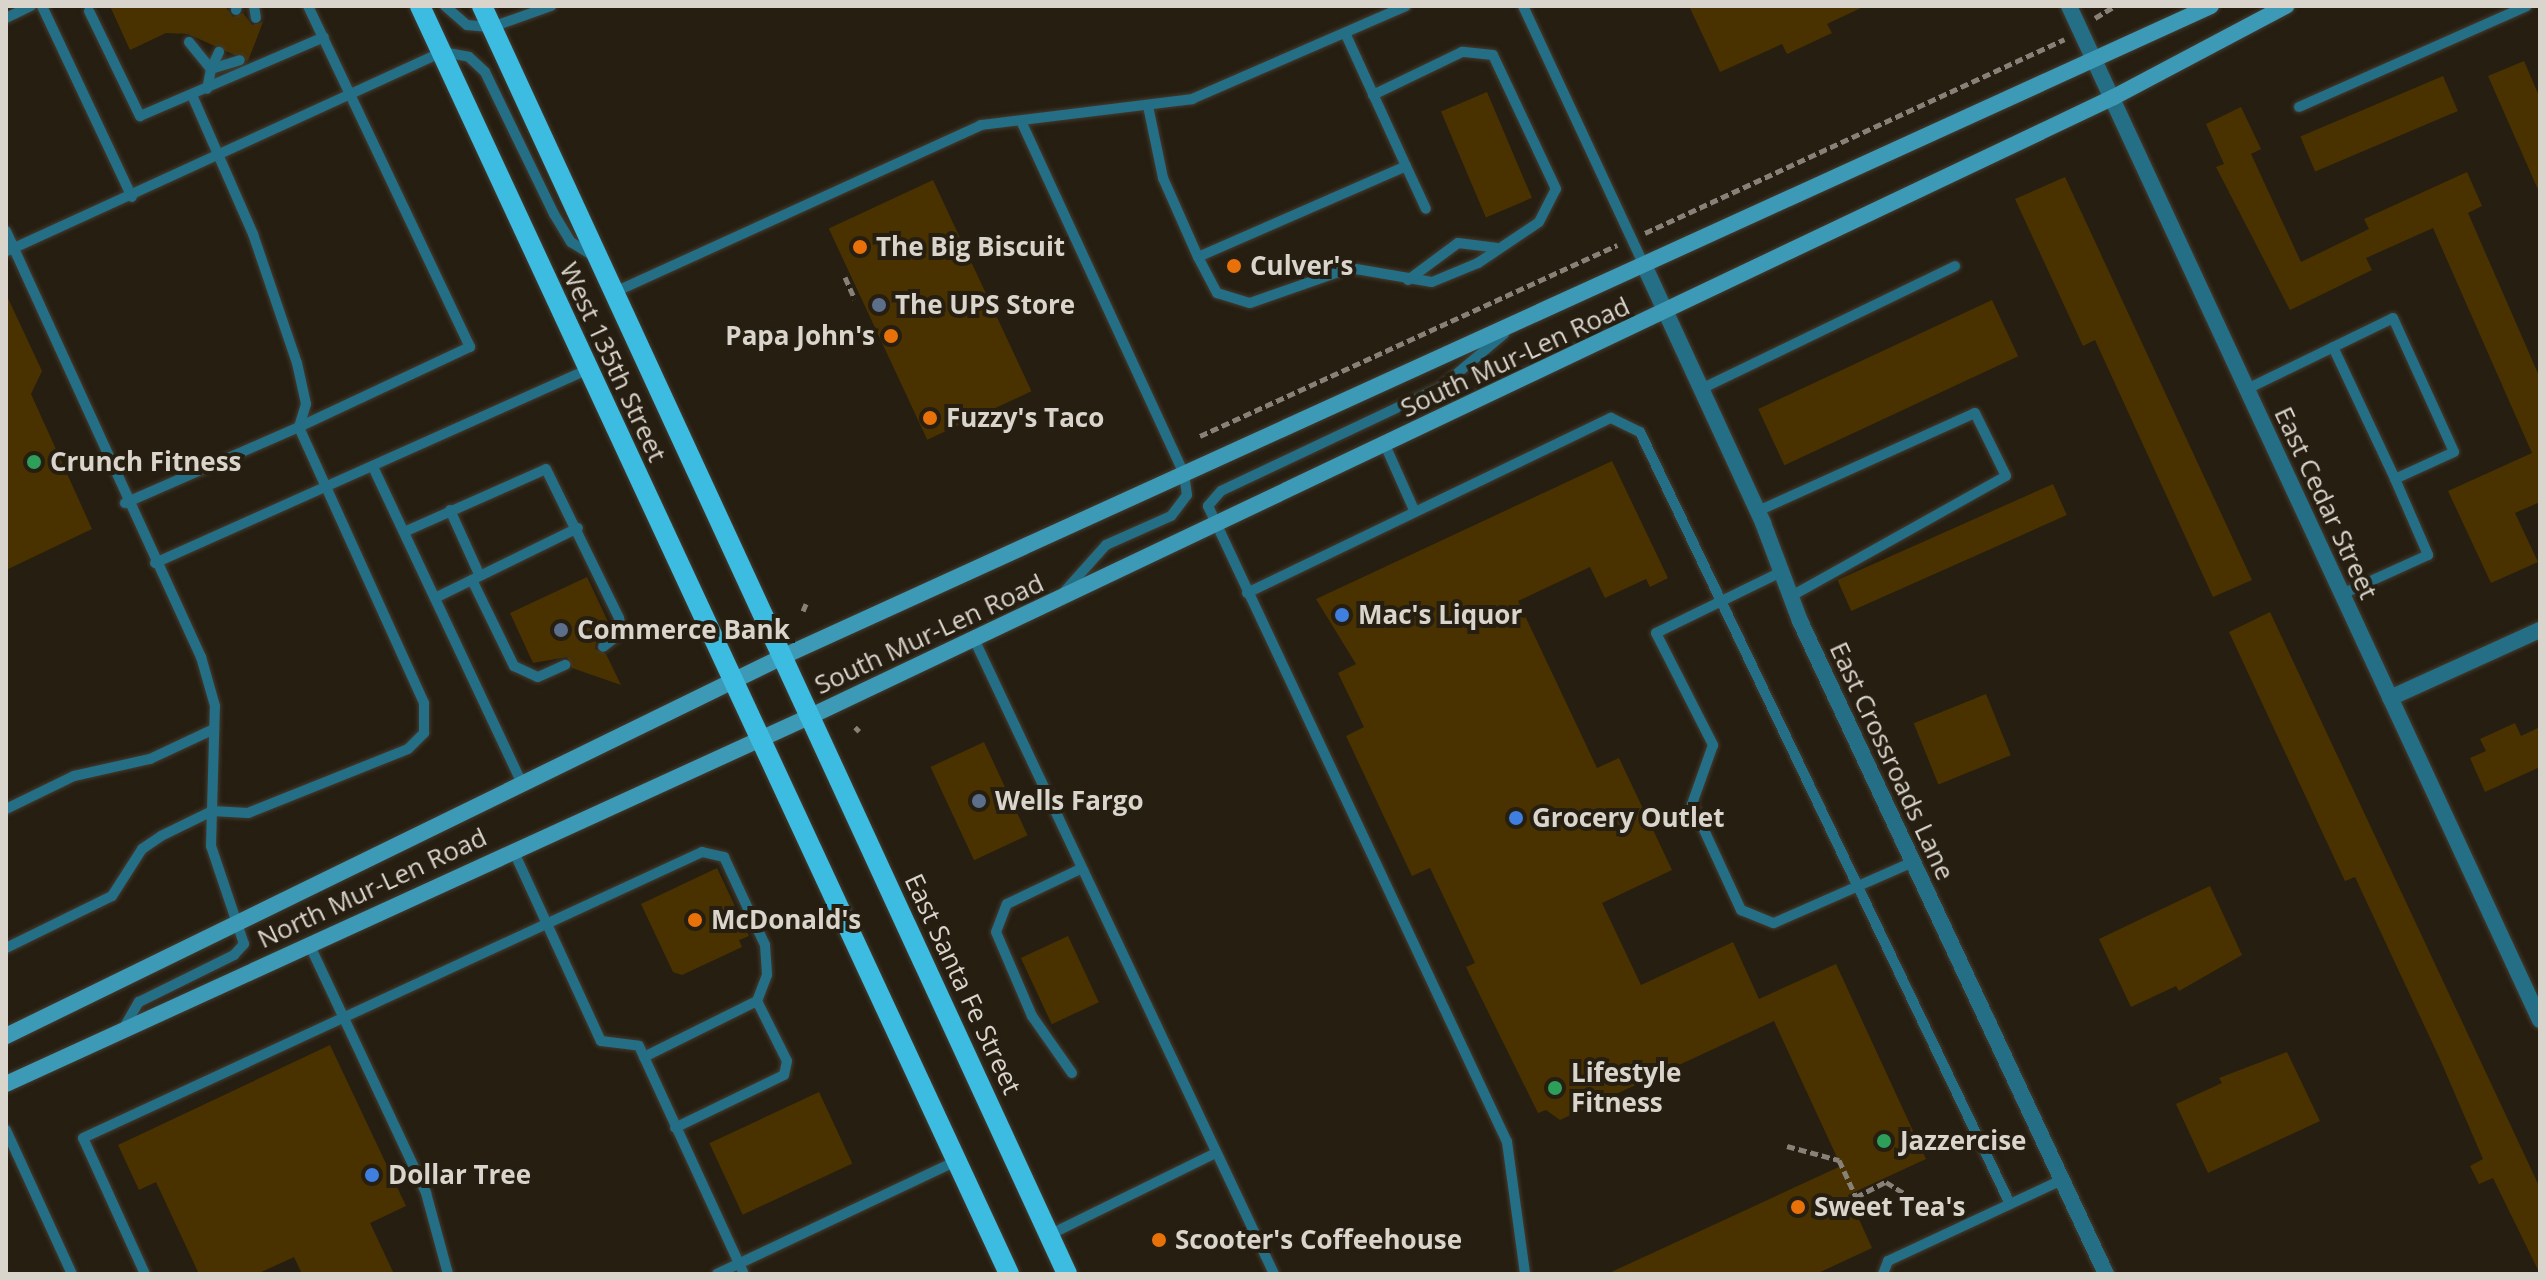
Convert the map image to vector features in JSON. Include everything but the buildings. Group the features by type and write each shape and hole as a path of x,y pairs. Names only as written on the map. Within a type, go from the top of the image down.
{"main road":[{"name":"West 135th Street","path":"420,6 759,740"},
{"name":"West 135th Street","path":"482,6 811,716"},
{"name":"South Mur-Len Road","path":"733,685 784,656 2211,6"},
{"name":"South Mur-Len Road","path":"759,740 2114,97 2286,6"},
{"name":"North Mur-Len Road","path":"6,1036 522,784 733,685"},
{"name":"East Santa Fe Street","path":"811,716 1067,1274"},
{"name":"North Mur-Len Road","path":"6,1084 759,740"},
{"path":"759,740 1009,1274"}],"street":[{"name":"East Cedar Street","path":"2069,6 2538,1011"},
{"name":"East Crossroads Lane","path":"1644,265 1758,511 1791,596 2106,1274"},
{"path":"2390,698 2540,630"}],"lane":[{"path":"6,18 31,6"},
{"path":"42,6 132,197"},
{"path":"125,503 299,427 470,347 353,94 308,6"},
{"path":"445,6 467,25 492,27 551,6"},
{"path":"615,292 981,125 1148,106 1220,89 1406,6"},
{"path":"1523,6 1644,265"},
{"path":"2299,107 2527,6"},
{"path":"89,11 140,116 324,37"},
{"path":"1345,33 1426,209"},
{"path":"189,42 211,69"},
{"path":"207,89 219,52"},
{"path":"10,250 132,197 442,52 469,57 485,72 571,242 601,261"},
{"path":"1148,106 1163,178 1198,257 1217,293 1250,303 1350,268 1432,282 1539,222 1556,189 1493,55 1462,52 1373,95"},
{"path":"211,69 240,60"},
{"path":"6,948 112,896 142,849 212,811 248,813 408,749 424,733 424,703 324,489 299,427 306,404 297,363 192,95"},
{"path":"1021,121 1184,474 1187,495 1171,516 1106,545 1056,600"},
{"path":"1198,257 1406,166"},
{"path":"6,231 10,250 55,326 125,503 211,683 214,729 212,811 220,881 241,923 239,953 139,1002 122,1031"},
{"path":"1408,280 1458,243 1496,248"},
{"path":"1703,388 1955,266"},
{"path":"2247,389 2393,318 2454,452 2395,479"},
{"path":"1516,323 1441,387 1221,491 1208,506 1214,526 1507,1142 1525,1274"},
{"path":"2333,347 2428,555 2342,594"},
{"path":"155,563 374,469 588,369"},
{"path":"1758,511 1975,413 2006,476 1791,596"},
{"path":"1247,593 1611,418 1625,420 1640,432 1725,599 1863,885 2010,1204"},
{"path":"1385,445 1415,512"},
{"path":"374,469 522,784"},
{"path":"404,532 546,469 578,528 619,618 622,632 603,647"},
{"path":"450,510 514,666 538,677 565,665"},
{"path":"435,598 578,528"},
{"path":"1781,572 1656,633 1713,745 1692,804 1741,910 1774,923 1913,862"},
{"path":"974,639 1274,1274"},
{"path":"6,809 74,776 150,759 214,729"},
{"path":"513,850 601,1041 639,1046 741,1269"},
{"path":"145,1274 83,1138 702,852 724,857 765,945 767,975 757,1001 644,1057"},
{"path":"1072,1073 1032,1016 996,932 1007,904 1082,868"},
{"path":"309,944 426,1193 448,1274"},
{"path":"675,1128 784,1075 787,1061 757,1001"},
{"path":"6,1130 72,1274"},
{"path":"1049,1235 1216,1153"},
{"path":"717,1274 741,1269 954,1162"},
{"path":"1883,1274 1888,1261 2062,1180"}],"path":[{"path":"1200,436 2049,49 2115,6"},
{"path":"845,277 855,299"},
{"path":"1787,1146 1839,1160 1856,1197 1886,1182 1958,1228"}],"place":[{"name":"The Big Biscuit","path":"860,247"},
{"name":"Culver's","path":"1234,266"},
{"name":"The UPS Store","path":"879,305"},
{"name":"Papa John's","path":"891,336"},
{"name":"Fuzzy's Taco","path":"930,418"},
{"name":"Crunch Fitness","path":"34,462"},
{"name":"Mac's Liquor","path":"1342,615"},
{"name":"Commerce Bank","path":"561,630"},
{"name":"Wells Fargo","path":"979,801"},
{"name":"Grocery Outlet","path":"1516,818"},
{"name":"McDonald's","path":"695,920"},
{"name":"Lifestyle Fitness","path":"1555,1088"},
{"name":"Jazzercise","path":"1884,1141"},
{"name":"Dollar Tree","path":"372,1175"},
{"name":"Sweet Tea's","path":"1798,1207"},
{"name":"Scooter's Coffeehouse","path":"1159,1240"}]}
